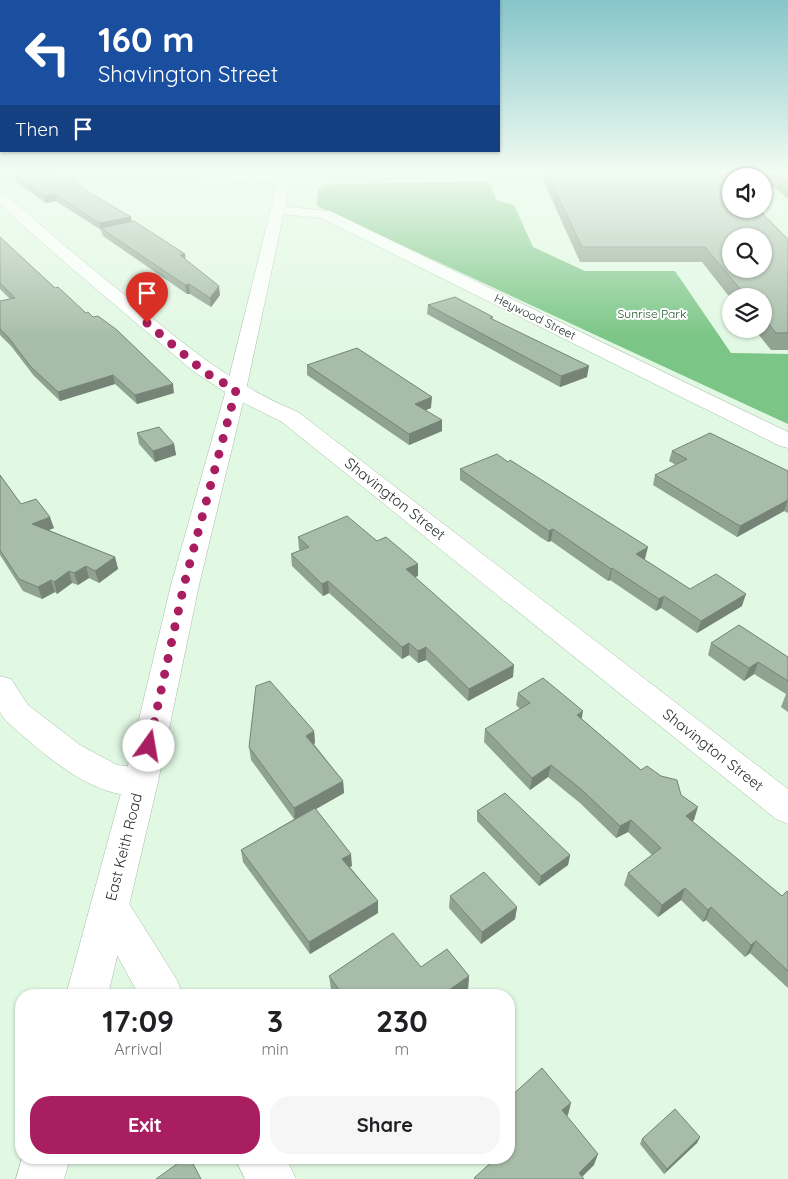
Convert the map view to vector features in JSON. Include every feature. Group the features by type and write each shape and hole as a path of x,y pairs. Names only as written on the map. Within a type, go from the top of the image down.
{"street":[{"name":"Shavington Street","path":"25,228 206,373 269,410 290,417 788,809"},
{"name":"East Keith Road","path":"88,989 141,782 184,585 236,390 274,228"},
{"name":"Heywood Street","path":"354,228 788,441"},
{"path":"0,687 17,713 68,754 111,778 141,782"},
{"path":"109,906 158,989"},
{"path":"40,1179 44,1164"},
{"path":"263,1164 272,1179"}],"green space":[{"name":"Sunrise Park","path":"365,228 524,228 533,247 585,271 675,271 731,353 788,354 788,424"}],"building":[{"path":"101,228 145,228 185,254 180,255 219,286 210,298 189,284 185,285"},
{"path":"573,228 722,228 722,267 705,247 582,247"},
{"path":"772,228 777,228 788,239 788,333 776,333 772,328 772,288 739,288 731,278 772,278"},
{"path":"0,237 55,288 58,287 86,313 88,312 93,317 98,316 117,330 173,384 135,395 113,375 58,392 31,367 0,329 0,301 15,298 0,283"},
{"path":"455,297 493,317 490,318 589,366 561,376 428,305"},
{"path":"357,348 432,397 415,404 442,420 409,434 307,365"},
{"path":"159,427 174,444 153,451 137,433"},
{"path":"710,433 788,471 788,500 740,526 655,475 687,459 672,451"},
{"path":"497,454 508,462 510,460 648,547 636,554 690,589 716,574 746,594 701,621 664,596 659,599 553,529 549,531 460,469"},
{"path":"0,475 21,504 36,499 50,517 32,524 115,557 95,571 86,566 74,573 69,571 54,582 51,580 38,587 19,579 0,550"},
{"path":"347,516 377,541 386,537 418,564 406,569 514,665 469,689 426,647 418,651 409,643 402,647 328,581 322,584 291,554 309,547 298,537"},
{"path":"739,625 788,657 788,681 758,662 749,668 711,643"},
{"path":"543,678 583,711 577,715 641,770 647,766 661,776 677,780 681,795 698,807 686,816 782,896 788,892 788,971 756,941 751,945 711,907 708,910 685,888 662,905 628,873 661,848 631,820 620,826 582,790 551,765 532,778 485,729 530,703 518,693"},
{"path":"270,681 314,731 306,736 343,781 294,808 249,747 256,686"},
{"path":"505,793 570,855 541,876 477,811"},
{"path":"315,808 351,854 342,859 378,901 309,942 241,850"},
{"path":"484,872 517,907 482,932 450,896"},
{"path":"393,933 421,967 447,949 469,976 450,989 339,989 329,976"},
{"path":"542,1068 571,1103 562,1110 598,1154 579,1173 584,1179 474,1178 489,1164 515,1164 515,1092"},
{"path":"675,1109 700,1137 667,1169 642,1139"},
{"path":"177,1164 193,1164 201,1179 156,1179"}],"route":[{"path":"147,323 206,373 236,390 184,585 149,746"}]}
